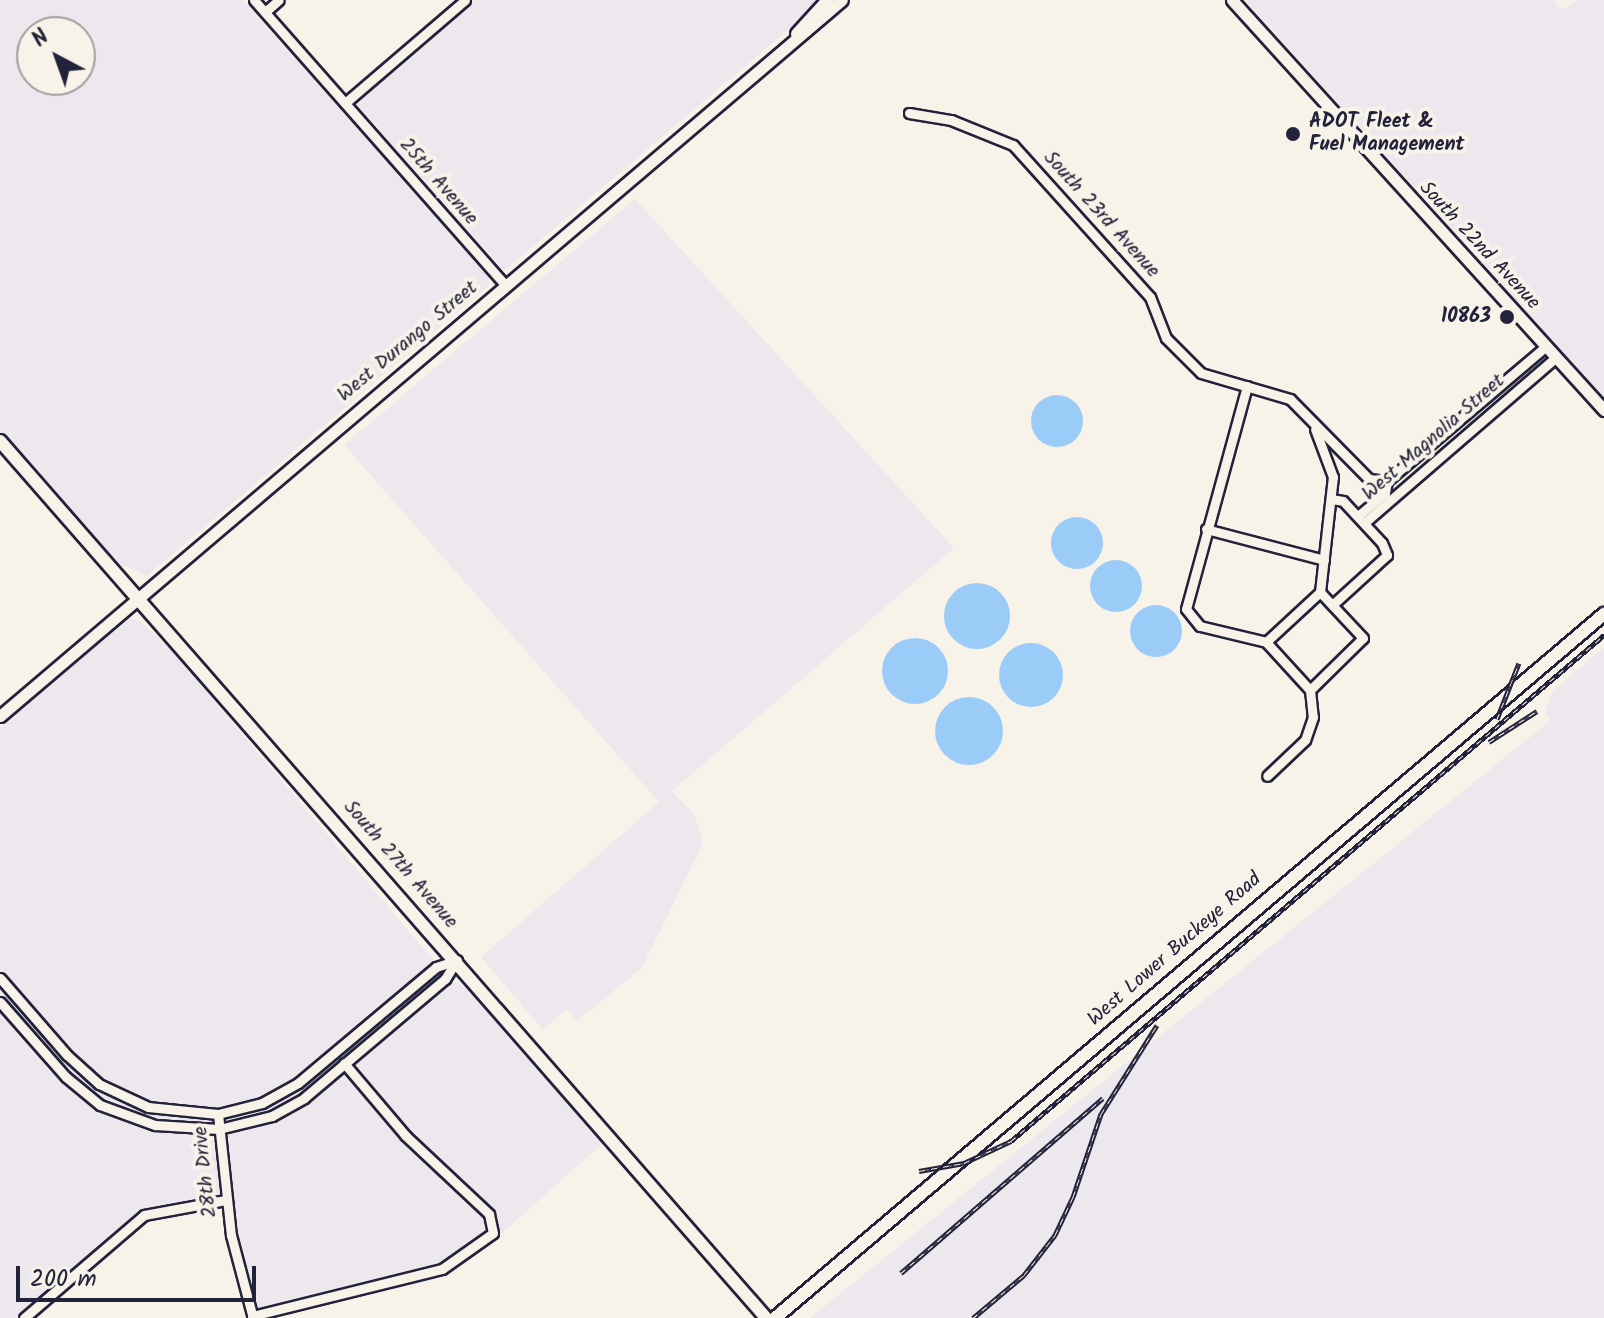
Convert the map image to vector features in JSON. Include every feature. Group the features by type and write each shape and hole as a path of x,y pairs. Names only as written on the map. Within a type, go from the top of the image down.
{"main road":[{"path":"797,34 828,0"},
{"name":"South 27th Avenue","path":"0,441 457,960 766,1318"},
{"name":"West Lower Buckeye Road","path":"775,1318 1604,614"}],"street":[{"name":"25th Avenue","path":"254,0 504,284"},
{"path":"265,12 279,0"},
{"path":"345,103 465,0"},
{"name":"West Durango Street","path":"0,716 797,34 842,0"},
{"name":"South 22nd Avenue","path":"1232,0 1604,410"},
{"name":"South 23rd Avenue","path":"909,113 951,120 1013,145 1150,297 1166,338 1201,373 1290,399 1369,479 1387,481"},
{"name":"West Magnolia Street","path":"1361,520 1385,493 1387,481 1546,346"},
{"name":"West Magnolia Street","path":"1361,520 1556,357"},
{"name":"West Magnolia Street","path":"1519,369 1529,380"},
{"path":"1247,386 1186,609 1200,626 1266,642 1310,690 1313,717 1305,740 1267,776"},
{"path":"1266,642 1320,592 1333,477 1311,420"},
{"path":"1331,499 1343,501 1387,555 1332,605"},
{"path":"1206,529 1324,560"},
{"path":"1310,690 1363,638 1320,592"},
{"path":"0,978 67,1055 99,1084 148,1107 218,1114 282,1093 336,1053 436,967 457,960"},
{"path":"0,1002 66,1077 100,1105 155,1125 219,1129 279,1112 345,1065 445,979 457,960"},
{"path":"253,1317 442,1269 493,1233 489,1214 405,1135 336,1053"},
{"name":"28th Drive","path":"218,1114 226,1200 253,1317"},
{"path":"24,1318 144,1215 226,1200"}],"shaded area":[{"path":"0,0 243,0 489,277 489,285 147,576 114,561 0,432"},
{"path":"475,0 823,0 504,271 357,104"},
{"path":"1245,0 1553,0 1563,10 1576,0 1604,0 1604,397"},
{"path":"635,199 954,548 672,791 694,814 703,843 642,968 577,1021 567,1009 543,1030 481,957 659,802 344,445"},
{"path":"126,619 140,620 173,652 451,981 470,988 602,1144 484,1249 452,1271 430,1281 261,1318 247,1274 232,1193 146,1208 15,1318 0,1318 0,727"},
{"path":"1604,647 1604,1318 810,1318 1550,721 1545,712 1552,692"}],"water":[{"path":"1057,395 1076,402 1083,421 1076,440 1057,447 1038,440 1031,421 1038,402"},
{"path":"1077,517 1096,524 1103,543 1096,562 1077,569 1058,562 1051,543 1058,524"},
{"path":"1116,560 1135,567 1142,586 1135,605 1116,612 1097,605 1090,586 1097,567"},
{"path":"977,583 1000,593 1010,616 1000,639 977,649 954,639 944,616 954,593"},
{"path":"1156,605 1174,613 1182,631 1174,649 1156,657 1138,649 1130,631 1138,613"},
{"path":"915,638 928,641 938,648 945,658 948,671 945,684 938,694 928,701 915,704 902,701 892,694 885,684 882,671 885,658 892,648 902,641"},
{"path":"1025,643 1037,643 1054,652 1061,663 1061,687 1054,698 1037,707 1025,707 1013,702 1004,693 999,681 999,669 1004,657 1013,648"},
{"path":"969,697 993,707 1003,731 993,755 969,765 945,755 935,731 945,707"}],"railway":[{"path":"919,1171 964,1163 1011,1141 1604,635"},
{"path":"1497,719 1519,663"},
{"path":"1489,742 1537,711"},
{"path":"973,1318 1024,1275 1055,1235 1073,1197 1101,1114 1157,1025"},
{"path":"901,1273 1103,1098"}],"place":[{"name":"ADOT Fleet & Fuel Management","path":"1293,134"},
{"name":"10863","path":"1507,317"}]}
